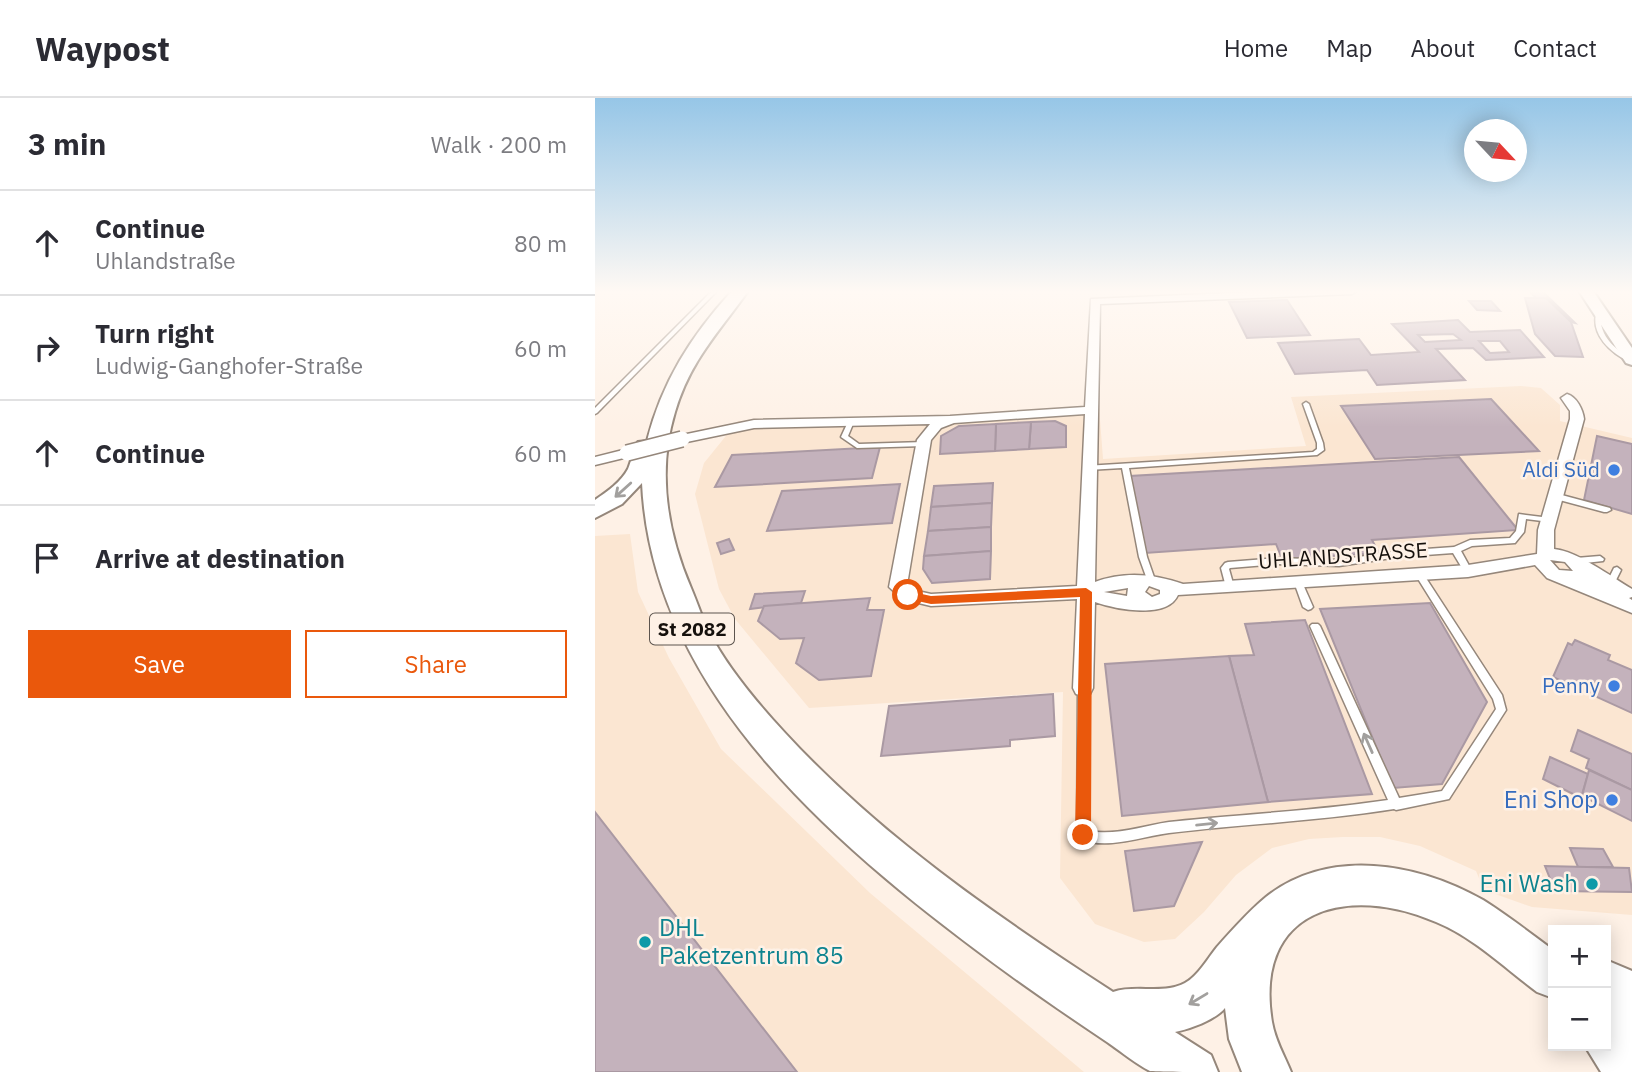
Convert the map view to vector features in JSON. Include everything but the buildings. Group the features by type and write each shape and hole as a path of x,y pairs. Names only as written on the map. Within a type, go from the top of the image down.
{"main road":[{"name":"St 2082","path":"704,336 687,358 676,380 672,429 655,450 654,503 670,580 691,626 720,676 781,756 825,800 893,860 976,923 1193,1072"},
{"path":"595,510 625,490 637,477 642,467 649,431 672,429"},
{"path":"1108,1016 1130,1009 1153,1013 1182,1008 1205,997 1281,912 1308,895 1335,886 1363,884 1409,890 1468,915 1502,925 1548,951"},
{"path":"1468,915 1548,972"},
{"path":"1468,915 1504,954 1550,988"},
{"path":"1261,932 1249,970 1245,997 1248,1028 1267,1072"},
{"path":"1611,984 1632,995"},
{"path":"1611,1014 1632,1028"},
{"path":"1611,1046 1630,1072"}],"street":[{"path":"1083,688 1094,336"},
{"path":"1616,336 1632,360"},
{"path":"1543,557 1543,545 1555,496 1577,419 1577,411 1567,398"},
{"path":"595,461 627,453 672,429 754,424 850,424 1092,410"},
{"path":"899,421 929,434 954,419"},
{"name":"UHLANDSTRASSE","path":"929,434 898,587 908,595 931,600 1086,592 1109,583 1230,587 1468,571 1508,566 1543,557 1543,566 1570,568 1615,579 1632,596"},
{"path":"1550,520 1570,568"},
{"name":"UHLANDSTRASSE","path":"1508,566 1570,568 1632,607"},
{"name":"UHLANDSTRASSE","path":"1086,592 1112,601 1159,603 1162,586"}],"lane":[{"path":"595,412 670,336"},
{"path":"1089,468 1315,454 1320,450 1320,443 1306,404"},
{"path":"850,424 844,438 857,446 929,434"},
{"path":"1125,466 1143,557 1162,586"},
{"path":"1555,496 1607,510"},
{"path":"1230,587 1225,568 1228,565 1277,561 1339,563 1398,554 1455,550 1470,543 1512,541 1520,532 1522,516 1550,520"},
{"path":"1455,550 1468,571"},
{"path":"1570,568 1600,559"},
{"path":"1083,688 1083,835 1093,839 1139,831 1396,805 1445,795 1501,710 1498,698 1419,574"},
{"path":"1298,582 1308,607"},
{"path":"1315,626 1396,805"}],"shaded area":[{"path":"1521,386 1541,388 1560,405 1560,421 1632,438 1632,915 1532,907 1484,890 1476,871 1420,846 1380,837 1343,837 1309,839 1272,848 1236,875 1204,912 1175,939 1144,942 1095,924 1060,878 1063,692 809,708 735,619 719,589 695,494 704,463 738,421 787,418 818,421 904,418 1099,407 1103,459 1306,446 1291,397"},
{"name":"DHL Paketzentrum 85","path":"630,534 638,592 669,658 721,749 870,893 1084,1072 595,1072 595,536"}],"place":[{"name":"Aldi Süd","path":"1614,470"},
{"name":"Penny","path":"1614,686"},
{"name":"Eni Shop","path":"1612,800"},
{"name":"Eni Wash","path":"1592,884"},
{"name":"DHL Paketzentrum 85","path":"645,942"}],"route":[{"path":"908,595 931,600 1086,592 1083,835"}]}
